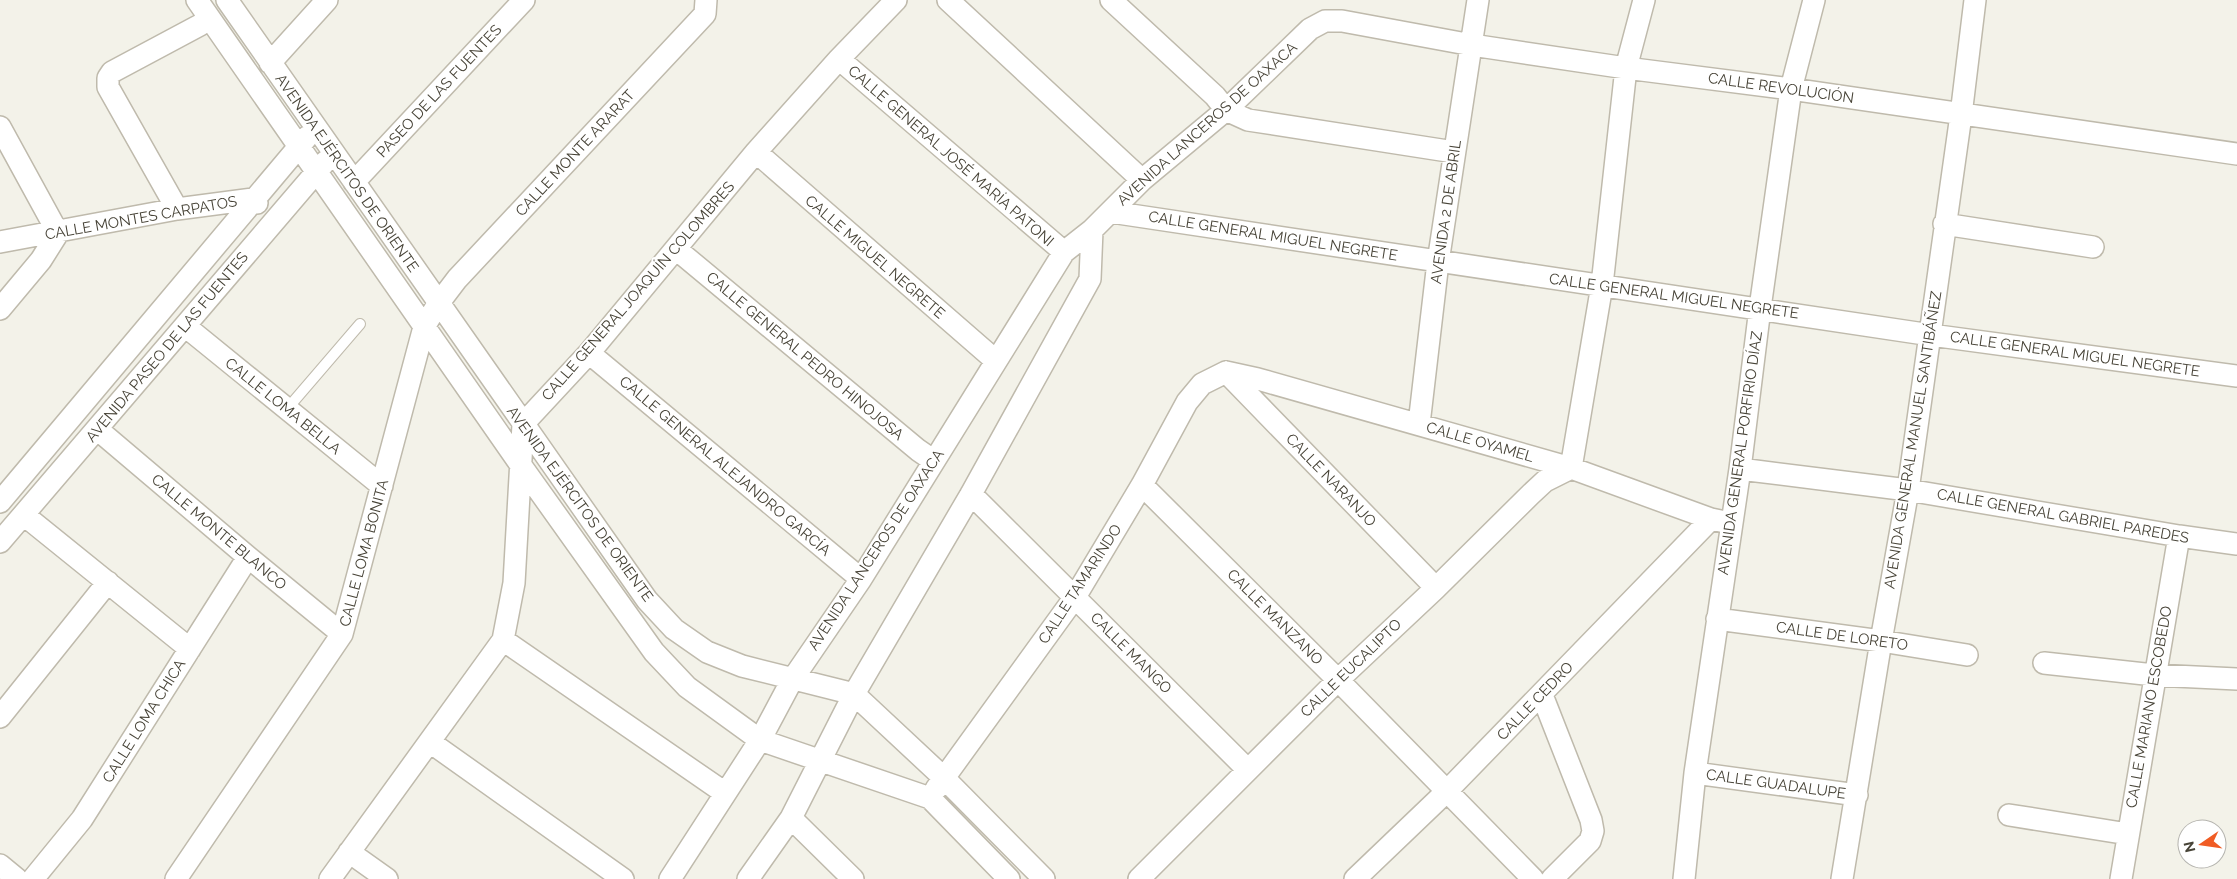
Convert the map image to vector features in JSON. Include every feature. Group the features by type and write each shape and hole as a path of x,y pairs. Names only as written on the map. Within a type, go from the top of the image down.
{"street":[{"name":"AVENIDA EJÉRCITOS DE ORIENTE","path":"197,0 424,328 654,652 687,686 760,740 930,798 1009,879"},
{"name":"AVENIDA EJÉRCITOS DE ORIENTE","path":"227,0 647,600 674,629 707,652 742,666 854,694"},
{"path":"270,63 327,0"},
{"name":"PASEO DE LAS FUENTES","path":"354,182 524,0"},
{"name":"CALLE MONTE ARARAT","path":"438,304 458,279 705,14 706,0"},
{"name":"CALLE GENERAL JOAQUÍN COLOMBRES","path":"523,424 589,353 756,152 839,59 896,0"},
{"path":"948,0 1142,180"},
{"path":"1111,0 1215,96 1226,110 1248,120 1454,152"},
{"name":"AVENIDA 2 DE ABRIL","path":"1419,424 1438,262 1478,0"},
{"path":"1571,468 1602,285 1626,68 1644,0"},
{"name":"AVENIDA GENERAL PORFIRIO DÍAZ","path":"1684,879 1695,773 1717,618 1721,521 1740,469 1760,308 1792,89 1814,0"},
{"name":"AVENIDA GENERAL MANUEL SANTIBÁÑEZ","path":"1842,879 1908,490 1931,335 1944,224 1961,115 1975,0"},
{"path":"176,209 108,87 108,78 112,72 200,25 209,18"},
{"name":"AVENIDA LANCEROS DE OAXACA","path":"670,879 760,740 792,680 861,579 995,360 1064,252 1092,230 1142,180 1226,110 1310,29 1325,21"},
{"name":"CALLE REVOLUCIÓN","path":"1325,21 1342,22 1472,45 1626,68 1792,89 2237,154"},
{"name":"CALLE GENERAL JOSÉ MARÍA PATONI","path":"839,59 1064,252"},
{"path":"0,127 58,233 41,260 0,309"},
{"name":"AVENIDA PASEO DE LAS FUENTES","path":"0,502 253,199 316,127"},
{"name":"AVENIDA PASEO DE LAS FUENTES","path":"0,542 333,152"},
{"name":"CALLE MIGUEL NEGRETE","path":"756,152 995,360"},
{"name":"CALLE MONTES CARPATOS","path":"0,242 58,233 176,209 253,199 276,219"},
{"name":"CALLE GENERAL MIGUEL NEGRETE","path":"1111,212 1931,335 2237,376"},
{"path":"1944,224 2093,247"},
{"path":"748,879 760,865 790,818 822,760 854,694 971,494 1090,279 1092,230"},
{"name":"CALLE GENERAL PEDRO HINOJOSA","path":"676,249 934,461"},
{"name":"CALLE LOMA BONITA","path":"176,879 342,634 424,328 438,304"},
{"name":"CALLE LOMA BELLA","path":"184,326 382,486"},
{"name":"CALLE GENERAL ALEJANDRO GARCÍA","path":"589,353 861,579"},
{"name":"CALLE OYAMEL","path":"1226,372 1258,379 1571,468 1721,521"},
{"name":"CALLE TAMARINDO","path":"930,798 1075,597 1142,485 1187,402 1202,384 1226,372"},
{"name":"CALLE NARANJO","path":"1226,372 1436,588"},
{"path":"330,879 503,640 514,584 523,424"},
{"name":"CALLE MONTE BLANCO","path":"97,429 342,634"},
{"name":"CALLE EUCALIPTO","path":"1139,879 1338,680 1436,588 1545,481 1571,468"},
{"name":"CALLE GENERAL GABRIEL PAREDES","path":"1740,469 1908,490 2237,544"},
{"name":"CALLE MANZANO","path":"1142,485 1338,680 1533,879"},
{"name":"CALLE MANGO","path":"971,494 1248,770"},
{"path":"24,515 190,648"},
{"name":"CALLE CEDRO","path":"1355,879 1721,521"},
{"name":"CALLE MARIANO ESCOBEDO","path":"2121,879 2179,536"},
{"name":"CALLE LOMA CHICA","path":"33,879 82,819 248,557"},
{"path":"0,717 108,582"},
{"name":"CALLE DE LORETO","path":"1717,618 1967,655"},
{"path":"503,640 725,793"},
{"path":"2044,663 2154,675 2237,679"},
{"path":"854,694 944,778 1044,879"},
{"path":"1542,695 1593,831 1590,841 1552,879"},
{"path":"430,742 623,879"},
{"name":"CALLE GUADALUPE","path":"1695,773 1857,795"},
{"path":"2009,815 2128,834"},
{"path":"790,818 853,879"},
{"path":"349,852 387,879"},
{"path":"0,864 17,879"}],"lane":[{"path":"287,408 360,324"}]}
